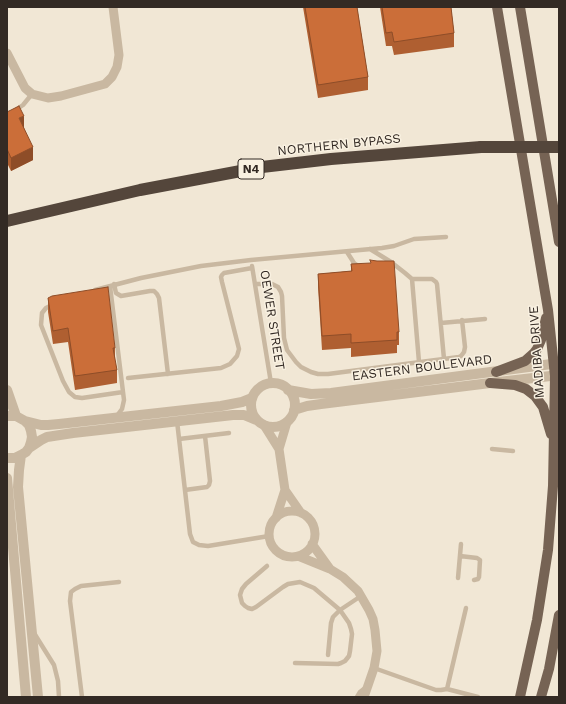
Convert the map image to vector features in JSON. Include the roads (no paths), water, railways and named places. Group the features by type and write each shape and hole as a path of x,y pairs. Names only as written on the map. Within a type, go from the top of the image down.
{"highway":[{"name":"NORTHERN BYPASS","path":"7,222 24,216 140,190 262,167 354,157 481,147 559,147"}],"main road":[{"name":"MADIBA DRIVE","path":"497,7 548,310 557,376 548,550 537,620 520,697"},
{"path":"520,7 559,242"},
{"path":"496,372 525,361 538,349 548,310"},
{"path":"490,383 515,385 526,389 535,396 543,407 554,449"},
{"path":"542,697 559,615"}],"street":[{"path":"7,53 25,88 32,94 48,98 105,84 112,77 117,67 118,55 113,7"},
{"name":"EASTERN BOULEVARD","path":"271,383 283,386 288,390 312,394 331,393 556,364"},
{"name":"EASTERN BOULEVARD","path":"294,410 314,405 557,376"},
{"path":"271,383 265,384 259,388 255,392 250,403 252,415 260,423 279,449"},
{"path":"7,390 16,418 28,425 31,431 32,437 29,448"},
{"path":"288,390 292,395 294,410 292,416 287,422 279,449 285,490 276,518 270,527 270,542 274,549 280,554 287,556 298,556 330,568 343,577 358,591 369,610 375,630 377,651 374,668 364,697"},
{"path":"16,418 34,424 48,425 221,406 242,402 252,398"},
{"path":"7,458 14,458 21,455 41,440 52,436 233,415 244,416 260,423 275,427 287,422"},
{"path":"21,455 18,487 38,697"},
{"path":"7,478 26,697"},
{"path":"285,490 301,513 312,523 314,530 312,544 308,550 302,555 298,556"},
{"path":"276,518 286,512 301,513"},
{"path":"312,544 330,568"}],"lane":[{"path":"7,116 23,105 32,94"},
{"path":"87,293 141,278 201,266 346,252 394,246 414,239 446,237"},
{"path":"370,249 381,255 412,279 432,279 436,282 444,359"},
{"path":"346,252 354,263 366,269"},
{"name":"OEWER STREET","path":"251,260 271,383"},
{"path":"128,378 221,368 234,361 239,349 222,277 224,273 252,268"},
{"path":"395,270 401,270"},
{"path":"412,279 419,362"},
{"path":"255,284 275,285 278,287 282,296 284,338 287,350 296,362 305,370 318,374 459,357 464,352 465,347 462,320"},
{"path":"112,285 116,293 121,296 150,291 154,291 157,294 159,298 168,374"},
{"path":"112,285 124,400 120,413 114,418"},
{"path":"59,303 44,310 41,317 41,324 69,392 75,397 82,398 123,392"},
{"path":"441,323 485,319"},
{"path":"177,422 190,534 192,540 196,544 208,546 269,536"},
{"path":"179,439 229,432"},
{"path":"185,490 207,487 209,485 210,481 205,436"},
{"path":"492,449 513,451"},
{"path":"458,578 461,544"},
{"path":"460,556 477,558 480,560 479,577 478,579 474,580"},
{"path":"267,566 242,589 240,595 242,603 245,606 252,609 288,584 300,582 314,588 340,610 349,623 351,629 352,634 349,656 341,663 295,663"},
{"path":"82,697 70,601 71,592 80,586 119,582"},
{"path":"328,655 330,623 333,616 361,596"},
{"path":"447,688 466,608"},
{"path":"31,628 54,665 58,681 59,697"},
{"path":"374,668 436,690 444,690 447,688 478,697"},
{"path":"357,697 368,685"}]}
